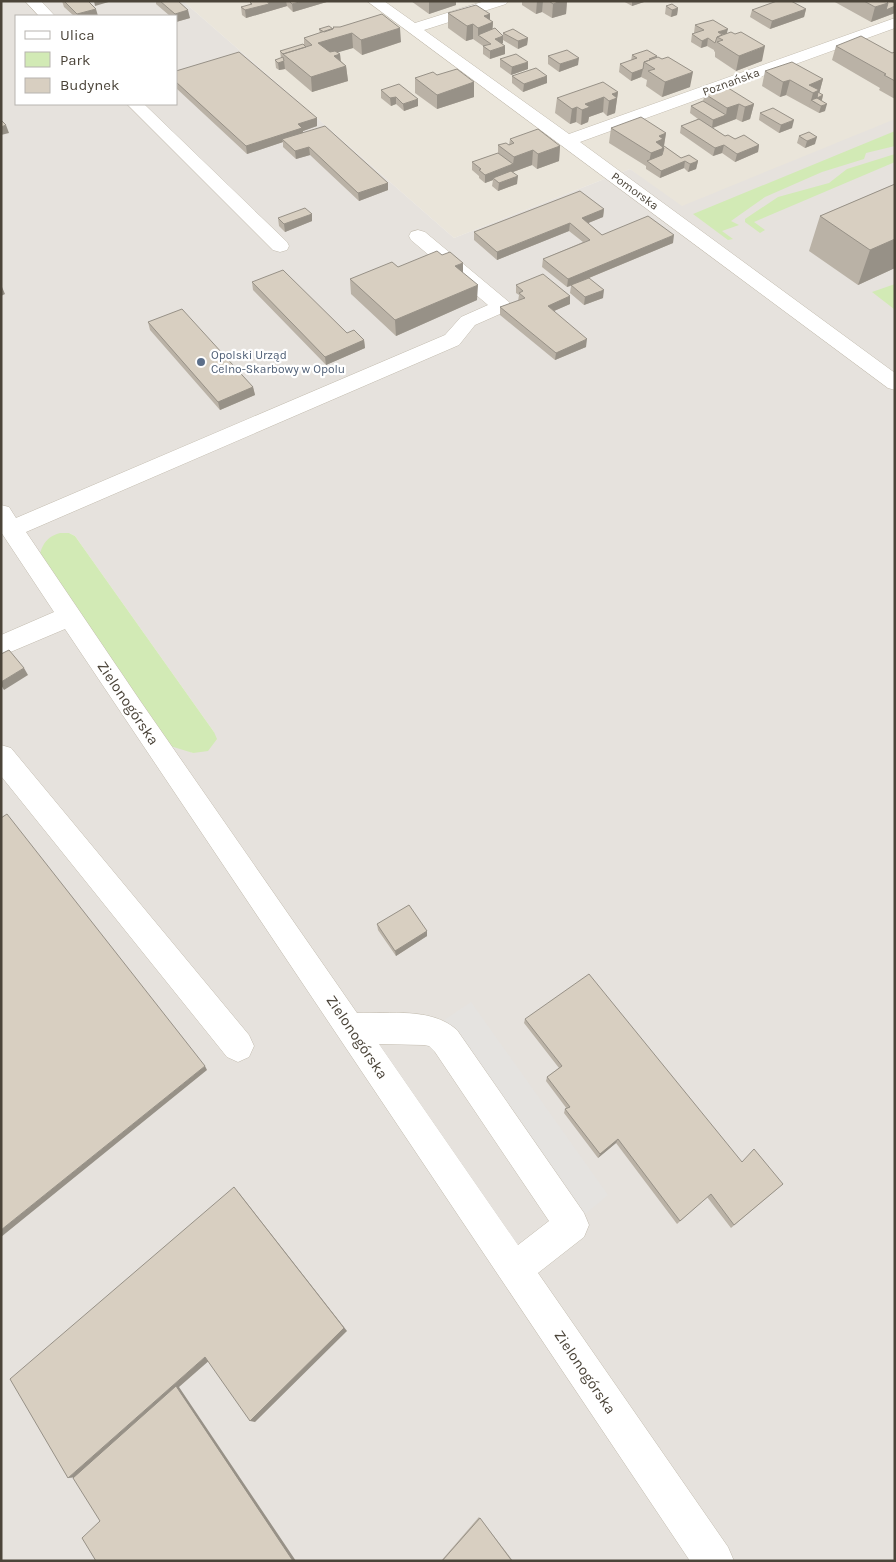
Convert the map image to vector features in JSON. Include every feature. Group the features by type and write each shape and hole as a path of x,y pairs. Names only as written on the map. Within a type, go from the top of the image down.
{"street":[{"path":"32,1 46,15"},
{"name":"Pomorska","path":"374,1 567,140 895,383"},
{"path":"412,29 501,1"},
{"name":"Poznańska","path":"567,140 895,23"},
{"path":"137,105 280,246"},
{"path":"7,521 452,340 468,321 502,306 418,236"},
{"name":"Zielonogórska","path":"7,521 714,1561"},
{"path":"1,646 70,616"},
{"path":"1,756 238,1046"},
{"path":"350,1028 424,1030 437,1033 446,1041 572,1225 515,1269"}],"shaded area":[{"path":"183,1 895,1 895,383 630,169 454,238"},
{"path":"183,1 454,238 630,169 682,206 895,119 895,1561 1,1561 1,2","holes":["69,533 75,536 214,732 193,753 186,750"]},
{"path":"471,1002 608,1195 572,1225 428,1031"}],"green space":[{"path":"895,131 895,146 866,153 864,159 822,172 765,197 731,221 739,225 722,231 733,239 728,240 693,214"},
{"path":"895,154 895,162 754,222 765,230 760,233 745,222 745,219 778,197 829,183 847,169"},
{"path":"895,284 895,309 894,309 872,292"},
{"path":"60,533 69,533 75,536 214,732 217,739 208,751 193,753 154,741 37,566 43,545 49,538"}],"building":[{"path":"64,1 88,1 96,9 77,14"},
{"path":"160,1 178,1 188,10 175,14"},
{"path":"267,1 269,4 245,10 241,7 252,4 250,2"},
{"path":"289,1 303,1 292,4"},
{"path":"549,1 561,1 553,4"},
{"path":"777,1 791,1 806,9 772,21 752,10"},
{"path":"864,1 886,1 888,3 875,7"},
{"path":"886,1 895,3 895,6 886,10 888,3"},
{"path":"672,4 678,8 672,10 666,6"},
{"path":"476,5 490,14 484,16 493,22 478,28 473,24 467,26 448,13"},
{"path":"382,14 400,28 361,40 352,33 318,43 330,52 335,51 340,54 334,56 346,66 311,77 283,54 312,45 304,38 333,27 340,27"},
{"path":"713,20 728,29 718,32 722,35 717,37 715,43 708,38 702,41 692,34 704,30 695,25"},
{"path":"329,26 333,29 324,32 319,29"},
{"path":"495,28 503,36 495,39 505,46 490,51 483,46 491,44 478,35"},
{"path":"513,29 528,38 518,41 503,33"},
{"path":"731,32 735,34 741,32 765,46 739,56 717,42 723,40 717,37"},
{"path":"861,36 892,53 895,52 895,81 836,46"},
{"path":"303,44 306,47 283,54 280,51"},
{"path":"567,50 579,58 560,64 548,56"},
{"path":"647,50 657,56 644,62 643,69 632,73 620,64 637,58 632,55"},
{"path":"239,52 317,118 298,124 302,128 246,146 178,84 178,70"},
{"path":"516,54 528,62 512,67 500,59"},
{"path":"283,57 284,61 278,63 275,60"},
{"path":"658,57 662,59 668,57 693,72 665,82 648,71 655,69 644,62"},
{"path":"792,62 823,79 809,85 819,90 813,93 790,80 783,82 765,71"},
{"path":"536,68 547,76 524,84 512,76"},
{"path":"457,69 474,82 437,95 415,78 433,72 437,75"},
{"path":"603,82 618,92 612,94 617,98 609,101 604,97 585,104 590,107 582,110 577,107 572,109 557,98"},
{"path":"399,84 418,99 403,104 396,97 390,98 381,90"},
{"path":"725,86 754,104 745,107 739,104 727,108 705,94"},
{"path":"818,92 823,95 817,98"},
{"path":"817,98 827,104 821,106 811,100"},
{"path":"703,101 726,115 713,120 691,106"},
{"path":"773,108 794,120 781,125 760,113"},
{"path":"641,117 666,133 659,136 663,139 656,142 664,148 651,153 611,128"},
{"path":"699,119 725,136 728,135 735,139 744,135 759,145 737,154 724,145 715,148 681,126"},
{"path":"1,120 6,125 1,127"},
{"path":"325,126 388,183 358,193 309,147 295,151 282,139"},
{"path":"538,129 560,146 538,154 533,150 514,157 498,145 514,143 510,139"},
{"path":"809,132 817,137 807,141 799,136"},
{"path":"664,146 681,158 689,155 698,161 690,164 685,161 661,171 647,161 662,155 664,148 662,147"},
{"path":"498,153 513,164 485,175 472,162"},
{"path":"511,171 518,176 499,183 493,178"},
{"path":"895,184 895,239 870,250 820,216"},
{"path":"580,191 604,209 582,218 602,235 648,216 674,235 568,279 543,259 590,240 570,223 497,252 474,232"},
{"path":"305,208 312,214 284,224 278,218"},
{"path":"437,251 442,255 450,252 463,263 455,266 478,285 395,320 350,279 392,262 398,267"},
{"path":"283,270 347,333 354,330 364,340 325,357 252,282"},
{"path":"543,274 570,296 548,306 587,339 556,353 500,307 525,298 519,293 523,291 516,285"},
{"path":"589,278 604,290 585,297 571,285"},
{"path":"182,309 253,387 218,402 148,322"},
{"path":"9,650 24,668 1,682 1,654"},
{"path":"7,814 205,1066 1,1230 1,818"},
{"path":"409,905 427,931 395,951 377,924"},
{"path":"589,974 742,1162 754,1149 783,1184 734,1225 711,1194 680,1221 618,1139 600,1154 565,1109 570,1107 547,1077 562,1066 525,1019"},
{"path":"234,1187 344,1328 250,1421 205,1357 68,1478 10,1379"},
{"path":"176,1386 293,1561 96,1561 82,1538 100,1521 73,1478"},
{"path":"480,1518 512,1561 442,1561"}],"place":[{"name":"Opolski Urząd Celno-Skarbowy w Opolu","path":"201,362"}]}
